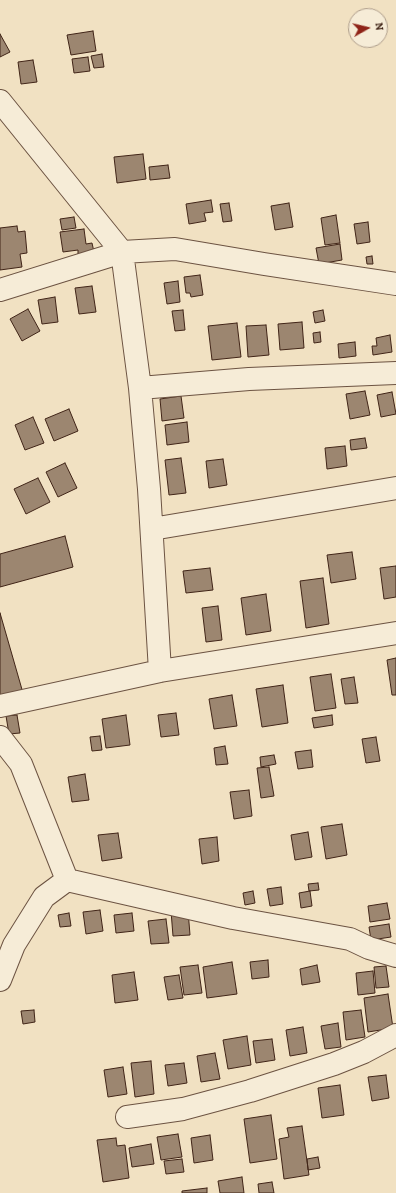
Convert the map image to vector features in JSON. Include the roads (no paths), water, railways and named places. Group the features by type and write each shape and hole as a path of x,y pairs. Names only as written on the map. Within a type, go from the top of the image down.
{"street":[{"path":"0,101 122,252 140,388 152,528 160,671"},
{"path":"0,290 122,252 175,249 396,284"},
{"path":"140,388 249,379 396,373"},
{"path":"152,528 396,488"},
{"path":"0,706 160,671 396,633"},
{"path":"0,737 21,764 68,880"},
{"path":"0,980 14,945 44,897 68,880 233,918 350,940 369,948 396,956"},
{"path":"127,1118 184,1109 250,1091 340,1062 364,1052 396,1035"}]}
